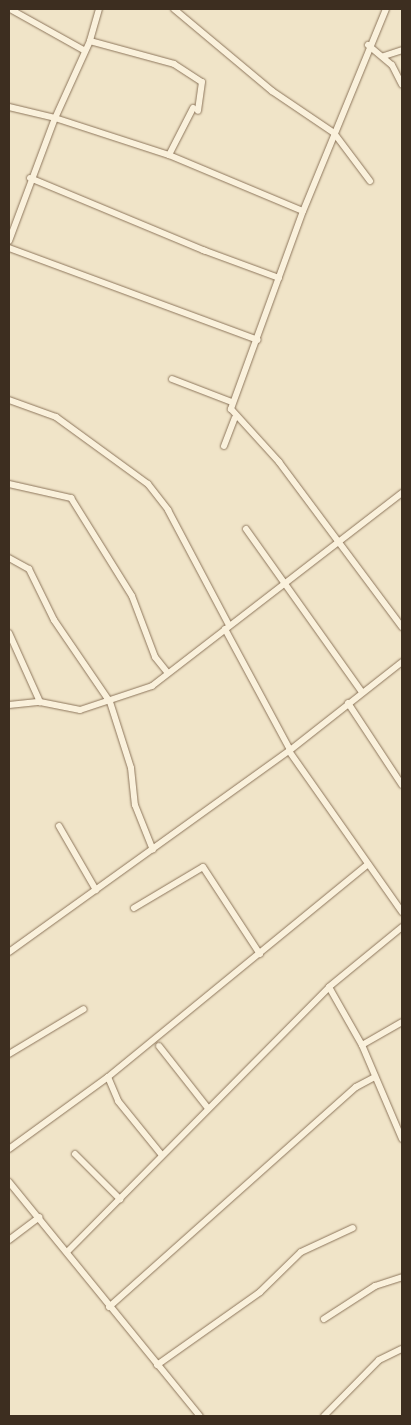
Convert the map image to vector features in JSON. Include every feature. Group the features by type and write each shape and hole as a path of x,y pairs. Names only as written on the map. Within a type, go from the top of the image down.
{"street":[{"path":"10,9 85,51"},
{"path":"9,241 30,178 90,41 99,9"},
{"path":"174,9 272,91 334,133 370,182"},
{"path":"224,446 235,418 232,402 258,340 279,278 368,45 386,9"},
{"path":"90,41 174,64 202,82 195,110 170,155"},
{"path":"368,45 384,56 402,85"},
{"path":"384,56 402,50"},
{"path":"9,107 56,118 170,155 304,211"},
{"path":"30,178 206,251"},
{"path":"153,230 279,278"},
{"path":"9,248 258,340"},
{"path":"160,297 258,340"},
{"path":"172,379 232,402"},
{"path":"9,400 56,417 148,484 168,510 289,749 402,912"},
{"path":"235,418 261,439 402,627"},
{"path":"9,484 71,498 145,619 155,657 167,672"},
{"path":"9,705 40,702 80,710 110,702 152,686 167,672 284,585 402,493"},
{"path":"246,529 284,585 362,692"},
{"path":"9,558 29,569 54,620 110,702 132,768 135,805 153,850"},
{"path":"9,633 40,702"},
{"path":"9,952 153,850 402,662"},
{"path":"348,703 402,785"},
{"path":"59,826 96,890"},
{"path":"9,1148 108,1077 368,864"},
{"path":"134,908 203,867 260,954"},
{"path":"68,1251 120,1199 206,1106 329,987 402,926"},
{"path":"329,987 362,1045 402,1139"},
{"path":"9,1054 84,1009"},
{"path":"362,1045 402,1022"},
{"path":"159,1046 206,1106"},
{"path":"109,1307 362,1082 375,1076"},
{"path":"108,1077 118,1101 160,1154"},
{"path":"75,1154 120,1199"},
{"path":"9,1182 68,1251 109,1307 200,1416"},
{"path":"9,1240 39,1217"},
{"path":"157,1365 260,1292 301,1252 353,1228"},
{"path":"324,1319 376,1286 402,1278"},
{"path":"324,1416 379,1360 402,1348"}]}
